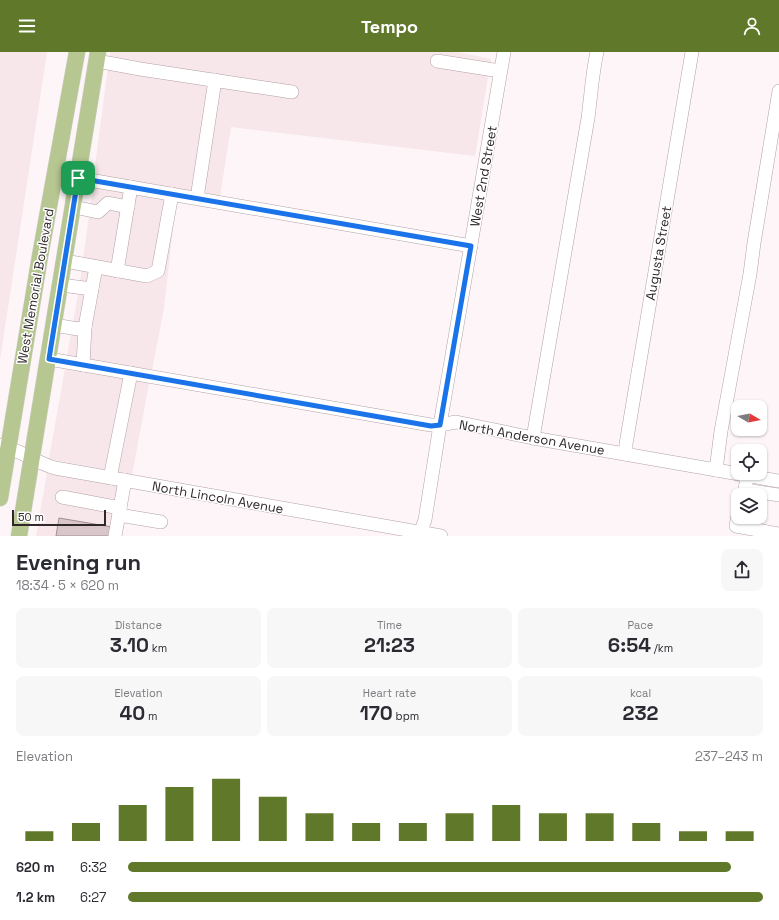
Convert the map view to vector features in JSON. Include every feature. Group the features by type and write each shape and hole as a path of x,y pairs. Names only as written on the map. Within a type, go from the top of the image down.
{"main road":[{"name":"West Memorial Boulevard","path":"0,498 4,446 77,52"},
{"name":"West Memorial Boulevard","path":"19,536 74,207 97,56"},
{"path":"61,136 68,164 78,178"}],"street":[{"name":"West 2nd Street","path":"420,534 425,520 504,52"},
{"path":"533,438 571,208 588,116 592,76 597,52"},
{"name":"Augusta Street","path":"626,454 626,444 692,52"},
{"path":"97,56 215,80 292,92"},
{"path":"437,60 500,71"},
{"path":"197,198 215,80"},
{"path":"716,470 721,431 750,274 779,91"},
{"path":"78,178 471,246"},
{"path":"117,271 131,187"},
{"path":"65,261 147,276 158,271 172,194"},
{"path":"74,207 98,212 108,203 128,207"},
{"path":"83,365 85,327 96,267"},
{"path":"61,285 92,289"},
{"path":"54,325 78,329 85,327"},
{"name":"North Anderson Avenue","path":"49,359 431,426 456,422 533,438 731,473"},
{"path":"110,478 131,373"},
{"name":"North Lincoln Avenue","path":"4,446 55,468 420,534 441,536"},
{"name":"North Anderson Avenue","path":"767,479 777,480"},
{"path":"116,536 125,480"},
{"path":"776,495 777,480"},
{"path":"62,497 161,522"},
{"path":"736,524 736,526 779,534"}],"shaded area":[{"path":"0,52 47,52 0,360"},
{"path":"110,52 458,52 491,59 475,156 231,127 220,196 94,174"},
{"path":"93,187 176,201 164,308 152,370 67,356 79,289"},
{"path":"65,369 149,383 132,475 49,459"},
{"path":"47,473 129,488 120,536 36,536"}],"building":[{"path":"59,518 112,527 110,536 56,536"}],"route":[{"path":"78,178 471,246 440,425 431,426 49,359 78,178"}]}
